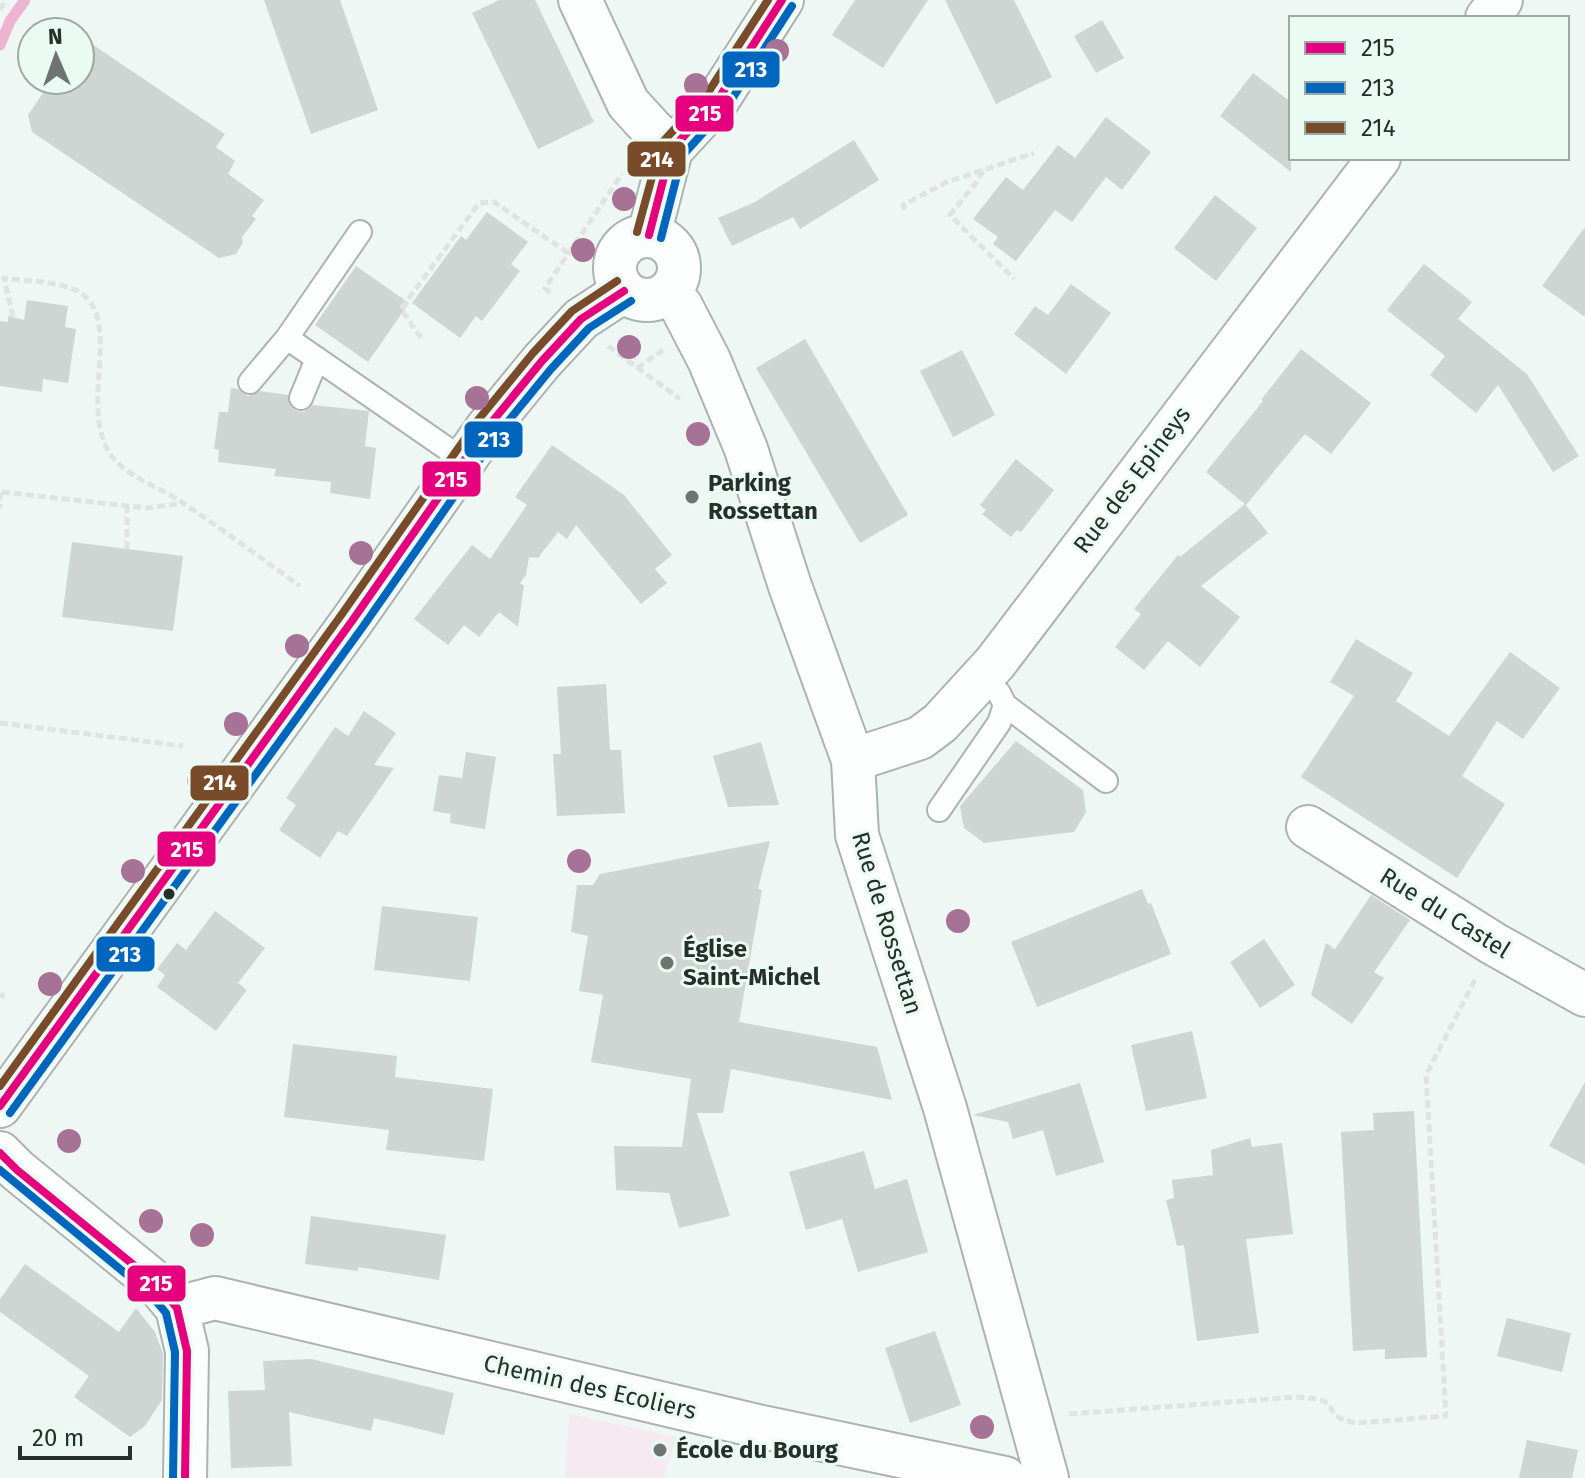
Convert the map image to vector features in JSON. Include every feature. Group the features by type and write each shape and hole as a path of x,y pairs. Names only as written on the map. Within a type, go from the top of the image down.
{"street":[{"path":"580,0 628,103 661,140"},
{"path":"649,235 661,140 719,98 782,0"},
{"path":"1489,16 1501,0"},
{"name":"Rue des Epineys","path":"853,760 920,738 993,692 995,663 1377,160"},
{"path":"649,235 667,243 678,258 678,277 667,293 655,299 642,300 624,291 615,275 617,257 623,247 632,239 649,235"},
{"path":"0,1106 465,461 542,361 581,319 624,291"},
{"name":"Rue de Rossettan","path":"667,293 681,306 709,360 746,449 790,586 853,760 857,835 945,1108 1047,1478"},
{"name":"Rue du Castel","path":"1308,827 1494,944 1585,995"},
{"path":"0,1153 157,1284 177,1308 187,1351 185,1478"},
{"name":"Chemin des Ecoliers","path":"177,1308 215,1298 757,1426 1005,1478"}],"lane":[{"path":"250,382 287,338 360,232"},
{"path":"287,338 465,461"},
{"path":"301,398 317,359"},
{"path":"993,692 1106,781"},
{"path":"939,810 999,723 993,692"}],"path":[{"path":"0,10 6,0"},
{"path":"545,288 568,253 661,140"},
{"path":"905,210 903,205 947,182 1034,153"},
{"path":"983,170 950,215 1014,279"},
{"path":"421,338 401,309 479,203 494,202 568,253"},
{"path":"13,317 4,278 71,288 89,299 99,322 102,339 96,388 102,441 118,463 184,503 300,586"},
{"path":"607,345 685,402"},
{"path":"0,508 1,492 147,508 184,503"},
{"path":"127,505 127,549"},
{"path":"0,723 183,746"},
{"path":"1056,1415 1297,1397 1319,1399 1329,1404 1334,1414 1343,1420 1357,1423 1446,1416 1426,1075 1494,944"}],"shaded area":[{"path":"569,1414 677,1437 663,1478 565,1478"}],"building":[{"path":"264,0 340,0 378,110 311,134"},
{"path":"499,0 535,0 594,122 538,149 472,13"},
{"path":"855,0 928,0 883,68 832,35"},
{"path":"945,0 1014,0 1052,77 996,104"},
{"path":"1102,20 1124,58 1096,73 1074,36"},
{"path":"96,47 225,134 216,147 235,161 228,174 264,200 252,216 256,219 242,237 243,243 236,254 219,258 32,132 28,115 41,96 96,96"},
{"path":"1253,73 1289,100 1291,172 1220,116"},
{"path":"1106,117 1151,152 1122,190 1106,177 1072,222 1055,210 1016,261 993,244 998,237 973,219 1006,177 1023,190 1058,145 1075,158"},
{"path":"854,140 879,180 800,229 793,217 732,246 718,218 755,202"},
{"path":"1215,195 1257,228 1216,281 1174,248"},
{"path":"487,212 528,242 511,264 520,271 482,321 476,316 460,338 412,303 461,236 466,240"},
{"path":"1585,227 1585,317 1542,286"},
{"path":"1424,264 1472,302 1458,319 1527,374 1579,456 1553,472 1498,385 1476,413 1430,375 1445,356 1387,310"},
{"path":"356,266 409,303 368,362 315,325"},
{"path":"1071,284 1111,313 1066,374 1014,334 1035,306 1048,315"},
{"path":"27,300 68,306 65,327 76,329 68,383 43,379 42,392 0,386 0,321 8,322 8,316 24,320"},
{"path":"805,339 908,515 860,543 756,368"},
{"path":"1301,349 1371,403 1331,454 1305,434 1246,505 1206,472"},
{"path":"962,350 995,415 953,437 920,371"},
{"path":"231,388 248,396 260,391 288,395 290,406 296,411 304,412 313,405 369,411 365,446 376,448 370,499 330,493 331,482 274,476 276,469 218,462 219,450 214,449 219,412 228,412"},
{"path":"552,445 624,495 672,555 655,569 667,583 641,604 576,525 567,539 558,532 538,558 529,557 526,575 520,583 524,586 518,627 499,612 479,637 464,625 448,645 414,619 472,545 490,559 527,505 515,497"},
{"path":"1016,459 1054,490 1021,532 1017,530 1011,537 982,514 986,510 980,505"},
{"path":"1245,504 1268,533 1201,586 1240,617 1200,667 1168,641 1144,670 1115,647 1141,614 1134,609 1178,555 1180,557"},
{"path":"72,542 183,556 173,631 62,617"},
{"path":"1356,639 1413,673 1396,701 1449,736 1510,652 1560,688 1523,739 1497,721 1462,776 1505,804 1457,878 1301,777 1354,696 1330,682"},
{"path":"606,684 610,750 621,750 625,813 557,816 553,754 561,754 557,687"},
{"path":"364,711 396,733 374,765 394,768 347,836 338,831 320,858 279,830 296,805 286,798 335,727 348,736"},
{"path":"1016,741 1083,790 1086,812 1074,832 984,843 964,828 960,806"},
{"path":"761,742 779,805 728,807 713,756"},
{"path":"466,752 496,757 485,829 450,823 451,814 433,811 439,775 462,778"},
{"name":"Église Saint-Michel","path":"770,841 758,889 762,890 739,1022 877,1047 892,1100 731,1069 723,1113 697,1113 730,1216 679,1228 669,1193 616,1190 614,1146 682,1147 691,1079 591,1062 603,995 579,991 588,936 571,932 577,885 593,885 600,874"},
{"path":"1142,889 1148,904 1151,903 1171,954 1037,1007 1011,942"},
{"path":"1371,895 1410,920 1374,972 1384,978 1352,1024 1311,995 1326,943 1335,949"},
{"path":"382,906 478,917 470,981 374,970"},
{"path":"215,911 265,948 238,983 247,990 216,1031 157,987 165,975 157,969 177,943 186,950"},
{"path":"1264,939 1295,985 1260,1008 1230,962"},
{"path":"1192,1031 1207,1098 1146,1111 1131,1045"},
{"path":"293,1044 397,1056 395,1077 493,1089 484,1161 386,1150 389,1130 284,1117"},
{"path":"1585,1082 1585,1165 1549,1146"},
{"path":"1080,1083 1104,1162 1056,1176 1043,1130 1013,1139 1008,1122 973,1115"},
{"path":"1414,1111 1427,1357 1385,1359 1385,1349 1353,1351 1341,1132 1374,1130 1373,1113"},
{"path":"1250,1138 1252,1147 1282,1143 1293,1234 1246,1239 1259,1333 1197,1341 1184,1245 1177,1246 1166,1200 1174,1198 1172,1180 1213,1175 1211,1150"},
{"path":"864,1151 875,1189 907,1179 928,1252 858,1272 842,1219 806,1230 789,1172"},
{"path":"311,1216 446,1235 439,1280 358,1267 358,1271 305,1264"},
{"path":"25,1264 119,1332 136,1308 155,1332 163,1354 162,1400 145,1426 130,1437 74,1397 89,1376 0,1312 0,1299"},
{"path":"1507,1318 1571,1333 1562,1372 1497,1356"},
{"path":"935,1331 961,1405 910,1423 885,1348"},
{"path":"311,1359 454,1393 444,1435 374,1418 371,1431 289,1412 292,1466 231,1468 228,1391 265,1390 263,1361"},
{"path":"1527,1440 1578,1450 1572,1478 1519,1478"}],"waterway":[{"path":"0,45 10,21 25,0"}],"transit line":[{"name":"214","path":"637,232 661,144 709,91 768,0"},
{"name":"215","path":"649,235 671,150 719,98 782,0"},
{"name":"213","path":"661,238 682,156 728,105 792,6"},
{"name":"214","path":"0,1086 342,614 478,420 572,311 617,281"},
{"name":"215","path":"0,1106 352,621 487,428 581,319 624,291"},
{"name":"213","path":"10,1113 362,628 497,435 589,328 631,301"},
{"name":"215","path":"0,1153 157,1284 177,1308 187,1351 185,1478"},
{"name":"213","path":"0,1170 149,1293 166,1313 175,1352 173,1478"}],"place":[{"name":"Parking Rossettan","path":"692,497"},
{"name":"Église Saint-Michel","path":"667,963"},
{"name":"École du Bourg","path":"660,1450"}]}
